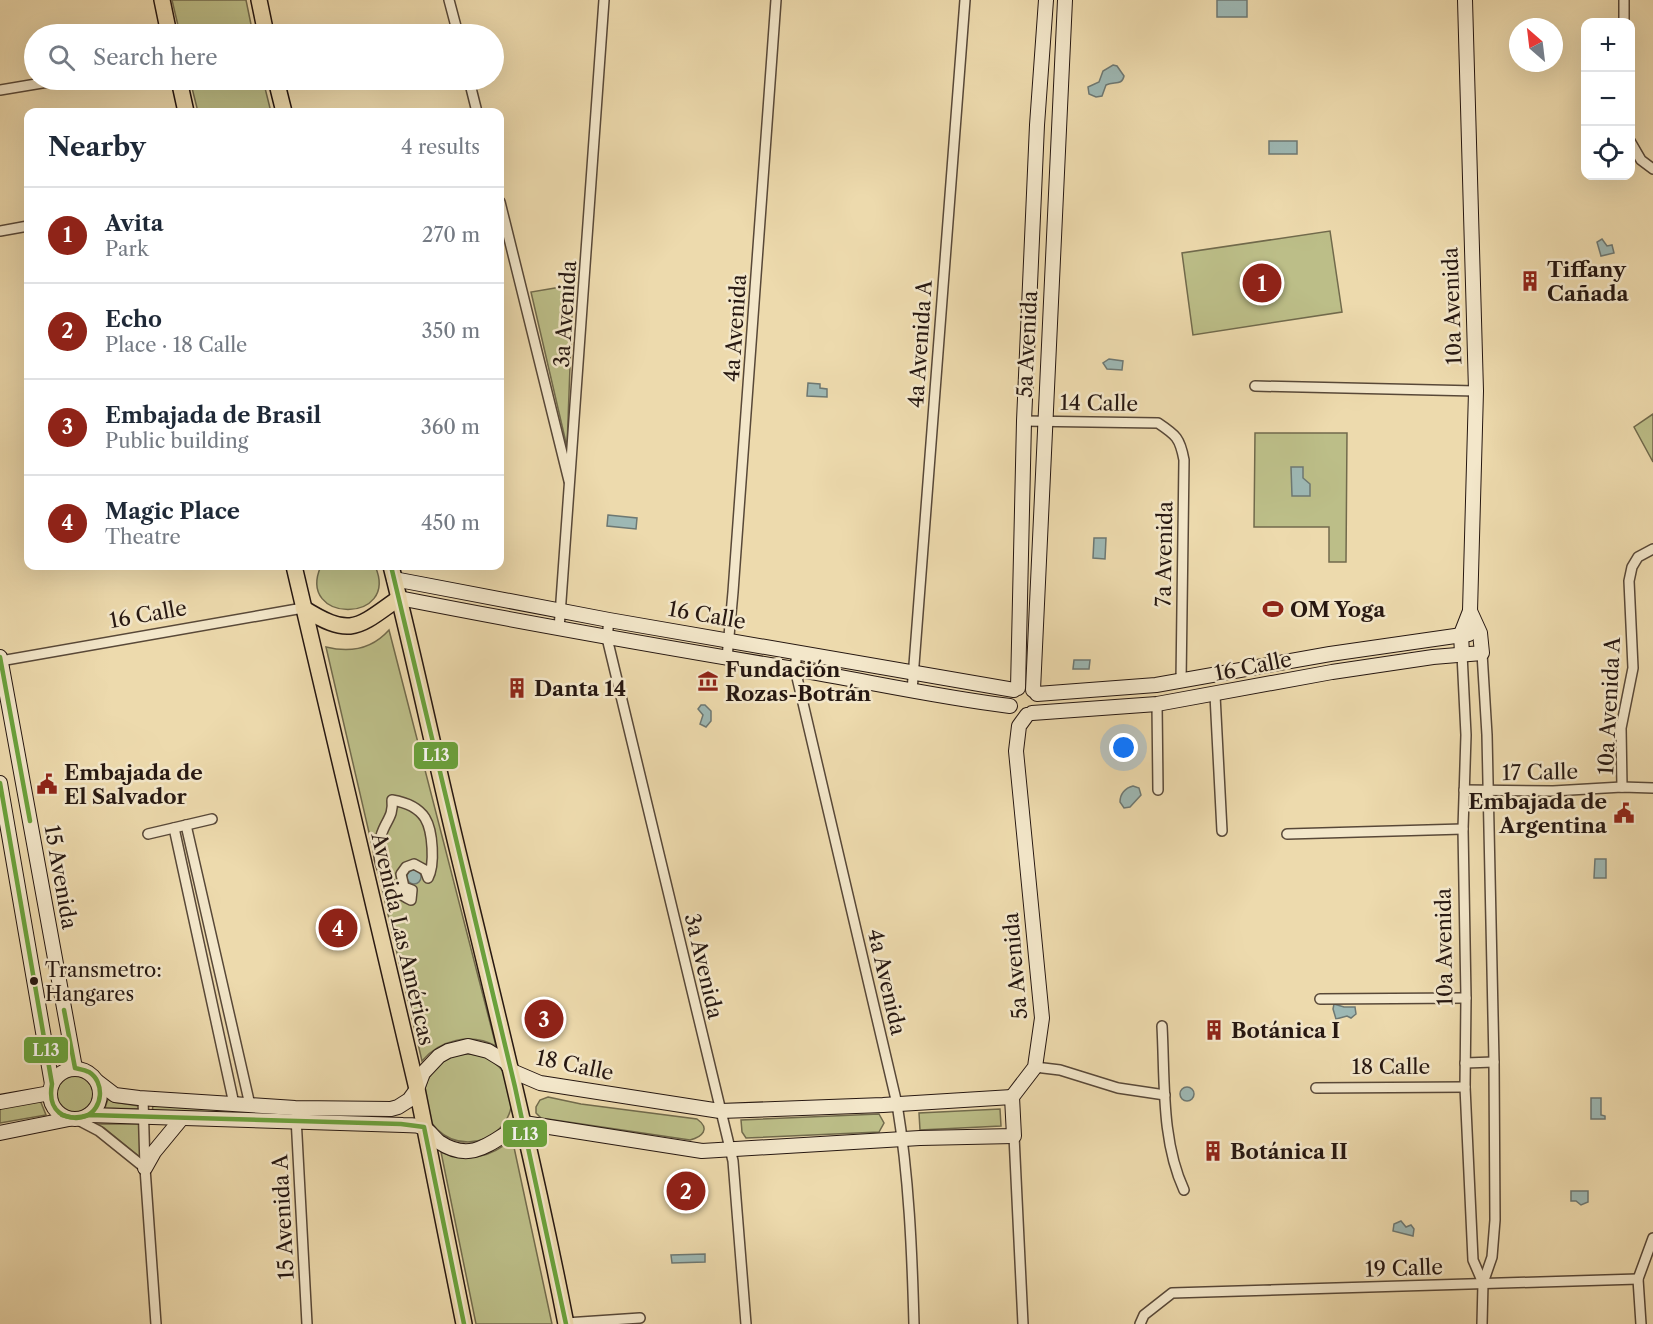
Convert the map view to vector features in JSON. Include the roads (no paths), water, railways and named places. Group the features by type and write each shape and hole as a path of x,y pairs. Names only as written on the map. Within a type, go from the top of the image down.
{"main road":[{"path":"162,0 167,24"},
{"path":"259,0 264,24"},
{"path":"181,90 185,108"},
{"path":"278,90 283,108"},
{"name":"Avenida Las Américas","path":"297,570 303,608 417,1089 464,1324"},
{"path":"392,572 512,1071 542,1202 566,1324"},
{"path":"303,608 337,626 351,627 366,623 399,598"}],"street":[{"path":"449,0 455,24"},
{"name":"3a Avenida","path":"559,629 571,489 604,0"},
{"name":"4a Avenida","path":"727,658 776,0"},
{"name":"4a Avenida A","path":"912,691 965,0"},
{"name":"5a Avenida","path":"1016,689 1024,421 1037,125 1046,0"},
{"name":"5a Avenida","path":"1035,692 1044,420 1065,0"},
{"name":"10a Avenida","path":"1465,0 1476,391 1470,611 1461,634 1466,735 1463,829 1465,1087 1473,1260 1484,1283"},
{"path":"1624,0 1624,18"},
{"path":"0,90 24,86"},
{"path":"472,90 476,108"},
{"path":"1635,150 1641,160 1653,169"},
{"path":"504,218 571,489"},
{"path":"0,231 24,227"},
{"path":"1255,386 1476,391"},
{"name":"14 Calle","path":"1024,421 1158,423 1171,431"},
{"name":"7a Avenida","path":"1171,431 1181,442 1184,460 1180,682"},
{"name":"10a Avenida A","path":"1622,787 1621,728 1633,668 1629,581 1632,567 1638,557 1653,549"},
{"name":"16 Calle","path":"392,572 609,620 1016,689"},
{"path":"1431,639 1448,630 1456,622 1464,608 1471,586"},
{"name":"16 Calle","path":"399,598 607,638 795,669 1021,712 1157,704 1332,672 1482,653"},
{"name":"16 Calle","path":"0,659 303,608"},
{"name":"10a Avenida","path":"1470,611 1480,633 1482,653 1488,791 1494,1062 1495,1220 1492,1257 1484,1283 1482,1324"},
{"name":"3a Avenida","path":"609,620 607,638 731,1149 746,1324"},
{"name":"16 Calle","path":"1035,692 1180,682 1330,654 1480,633"},
{"name":"4a Avenida","path":"797,652 795,669 897,1104 910,1214 914,1324"},
{"name":"15 Avenida","path":"0,659 75,1068"},
{"path":"1023,686 1035,692 1038,705 1021,712 1009,700 1016,689 1023,686"},
{"path":"1215,695 1222,831"},
{"path":"1157,704 1158,790"},
{"name":"5a Avenida","path":"1012,1097 1035,1067 1042,1018 1016,751 1021,712"},
{"name":"15 Avenida","path":"0,783 51,1089"},
{"name":"17 Calle","path":"1464,790 1553,791 1622,787 1653,788"},
{"path":"392,800 409,805 426,820 432,849 428,878 425,870 414,864 409,864 402,870 402,883 404,887 412,890 411,900 392,887 380,862 380,839 392,813 392,800"},
{"path":"148,834 212,819"},
{"path":"186,825 250,1105"},
{"path":"174,828 234,1104"},
{"path":"1287,834 1463,829"},
{"path":"1320,999 1466,998"},
{"path":"1162,1026 1171,1151 1184,1190"},
{"name":"18 Calle","path":"0,1132 78,1118 182,1118 391,1109 409,1100 431,1062 458,1048 468,1047 488,1051 506,1062 512,1071 540,1083 720,1111 1012,1097"},
{"path":"1465,1063 1494,1062"},
{"path":"1035,1067 1060,1070 1118,1088 1166,1095"},
{"path":"0,1102 51,1089 64,1071 75,1068 88,1072 98,1082 100,1088 100,1100 97,1106 78,1118"},
{"name":"18 Calle","path":"98,1082 115,1095 250,1105 296,1114 424,1127"},
{"name":"18 Calle","path":"1316,1088 1465,1087"},
{"path":"51,1089 55,1109 78,1118 99,1131 145,1168"},
{"path":"1012,1097 1023,1324"},
{"path":"143,1098 145,1168 156,1324"},
{"name":"15 Avenida A","path":"296,1114 308,1324"},
{"path":"145,1168 154,1152 182,1118"},
{"path":"424,1127 440,1142 450,1147 471,1150 492,1144 510,1130 524,1123 702,1150 920,1138 1014,1136"},
{"path":"1641,1324 1638,1279 1653,1238"},
{"name":"19 Calle","path":"1140,1324 1144,1315 1172,1293 1638,1279"},
{"path":"566,1324 640,1318"}],"water":[{"path":"1217,0 1247,0 1247,17 1217,17"},
{"path":"1113,65 1117,66 1124,76 1123,79 1120,82 1106,85 1102,96 1096,97 1089,94 1088,87 1099,82 1103,71"},
{"path":"1269,141 1297,141 1297,154 1269,154"},
{"path":"1602,239 1607,246 1612,245 1614,253 1601,256 1597,242"},
{"path":"1109,359 1123,361 1122,370 1107,369 1103,363"},
{"path":"808,383 820,384 820,388 827,389 827,397 807,396"},
{"path":"1291,467 1303,467 1303,478 1310,484 1310,496 1292,496"},
{"path":"608,515 637,518 636,529 607,526"},
{"path":"1094,538 1106,538 1105,559 1093,558"},
{"path":"1074,660 1090,660 1089,669 1073,669"},
{"path":"701,705 705,705 711,711 711,721 706,727 700,724 703,715 698,709"},
{"path":"1133,786 1139,788 1141,795 1130,807 1124,808 1120,802 1121,796 1125,790"},
{"path":"1595,859 1606,859 1606,878 1594,878"},
{"path":"414,870 419,872 421,877 419,882 414,884 409,882 407,877 409,872"},
{"path":"1334,1004 1355,1007 1356,1014 1351,1018 1347,1016 1336,1019"},
{"path":"1184,1087 1190,1087 1194,1094 1190,1101 1184,1101 1180,1097 1180,1091"},
{"path":"1591,1098 1601,1098 1601,1115 1605,1116 1605,1119 1591,1119"},
{"path":"1571,1191 1588,1191 1588,1202 1581,1205 1576,1201 1571,1201"},
{"path":"1401,1221 1406,1227 1411,1225 1414,1229 1413,1236 1393,1231 1394,1224"},
{"path":"705,1254 705,1262 672,1263 671,1255"}],"place":[{"name":"Tiffany Cañada","path":"1530,281"},
{"name":"Avita","path":"1262,283"},
{"name":"OM Yoga","path":"1273,609"},
{"name":"Fundación Rozas-Botrán","path":"708,681"},
{"name":"Danta 14","path":"517,688"},
{"name":"Embajada de El Salvador","path":"47,784"},
{"name":"Embajada de Argentina","path":"1624,813"},
{"name":"Magic Place","path":"338,928"},
{"name":"Transmetro: Hangares","path":"34,981"},
{"name":"Embajada de Brasil","path":"544,1019"},
{"name":"Botánica I","path":"1214,1030"},
{"name":"Botánica II","path":"1213,1151"},
{"name":"Echo","path":"686,1191"}]}
